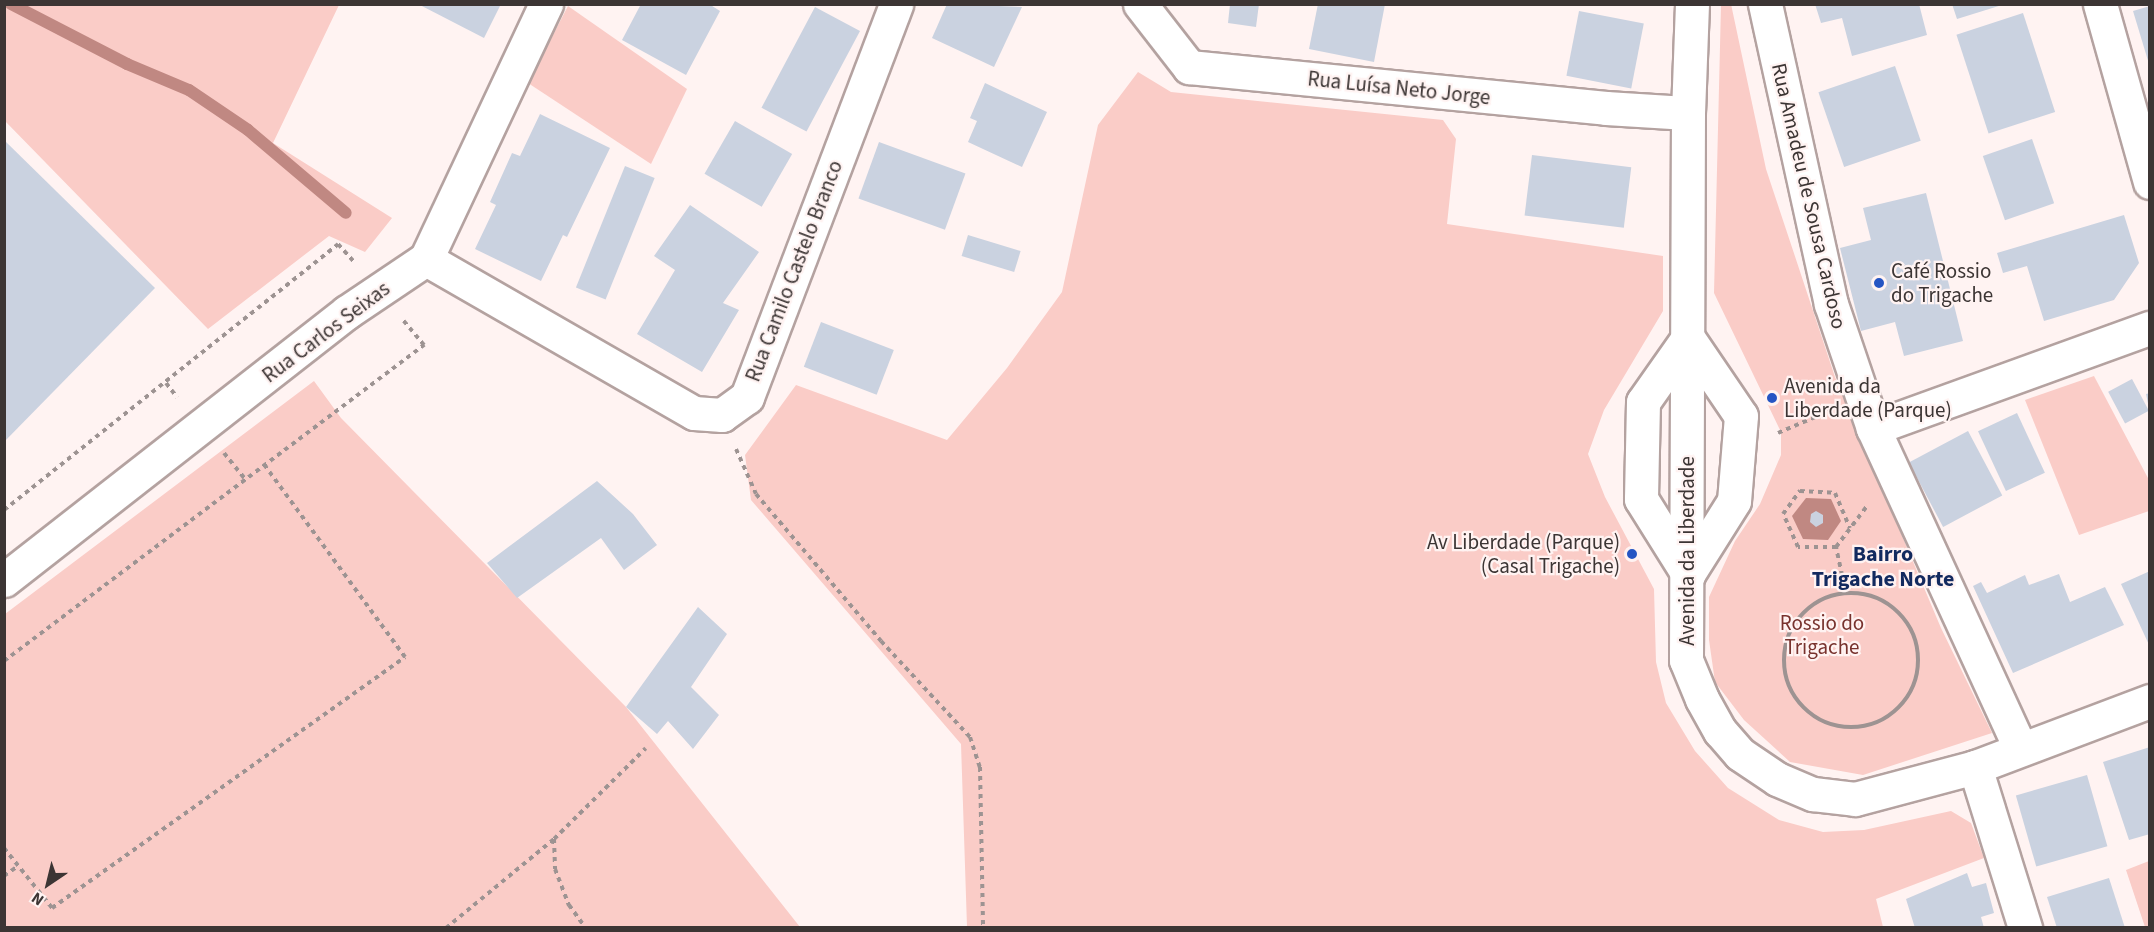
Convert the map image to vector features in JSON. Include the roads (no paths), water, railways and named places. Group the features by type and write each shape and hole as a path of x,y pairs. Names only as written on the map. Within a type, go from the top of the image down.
{"street":[{"path":"426,259 546,4"},
{"name":"Rua Camilo Castelo Branco","path":"426,259 694,413 722,415 747,397 896,4"},
{"name":"Rua Luísa Neto Jorge","path":"1140,4 1189,67 1688,113"},
{"name":"Avenida da Liberdade","path":"1692,4 1688,113 1686,660 1702,699 1740,754 1777,779 1813,794 1855,799 1975,767 2020,748 2150,701"},
{"name":"Rua Amadeu de Sousa Cardoso","path":"1765,4 1831,304 1862,396 1873,428 1896,480 2020,748"},
{"path":"2100,4 2150,182"},
{"name":"Rua Carlos Seixas","path":"4,580 379,291 426,259"},
{"path":"1873,428 2150,328"},
{"path":"1688,338 1741,416 1734,501 1688,574 1641,499 1643,402 1688,338"},
{"path":"1975,767 2025,927"}],"waterway":[{"path":"11,4 127,64 189,90 248,130 346,213"}],"place":[{"name":"Café Rossio do Trigache","path":"1879,283"},
{"name":"Avenida da Liberdade (Parque)","path":"1772,398"},
{"name":"Av Liberdade (Parque) (Casal Trigache)","path":"1632,554"}],"district":[{"name":"Bairro Trigache Norte","path":"1883,566"}],"park label":[{"name":"Rossio do Trigache","path":"1822,635"}]}
